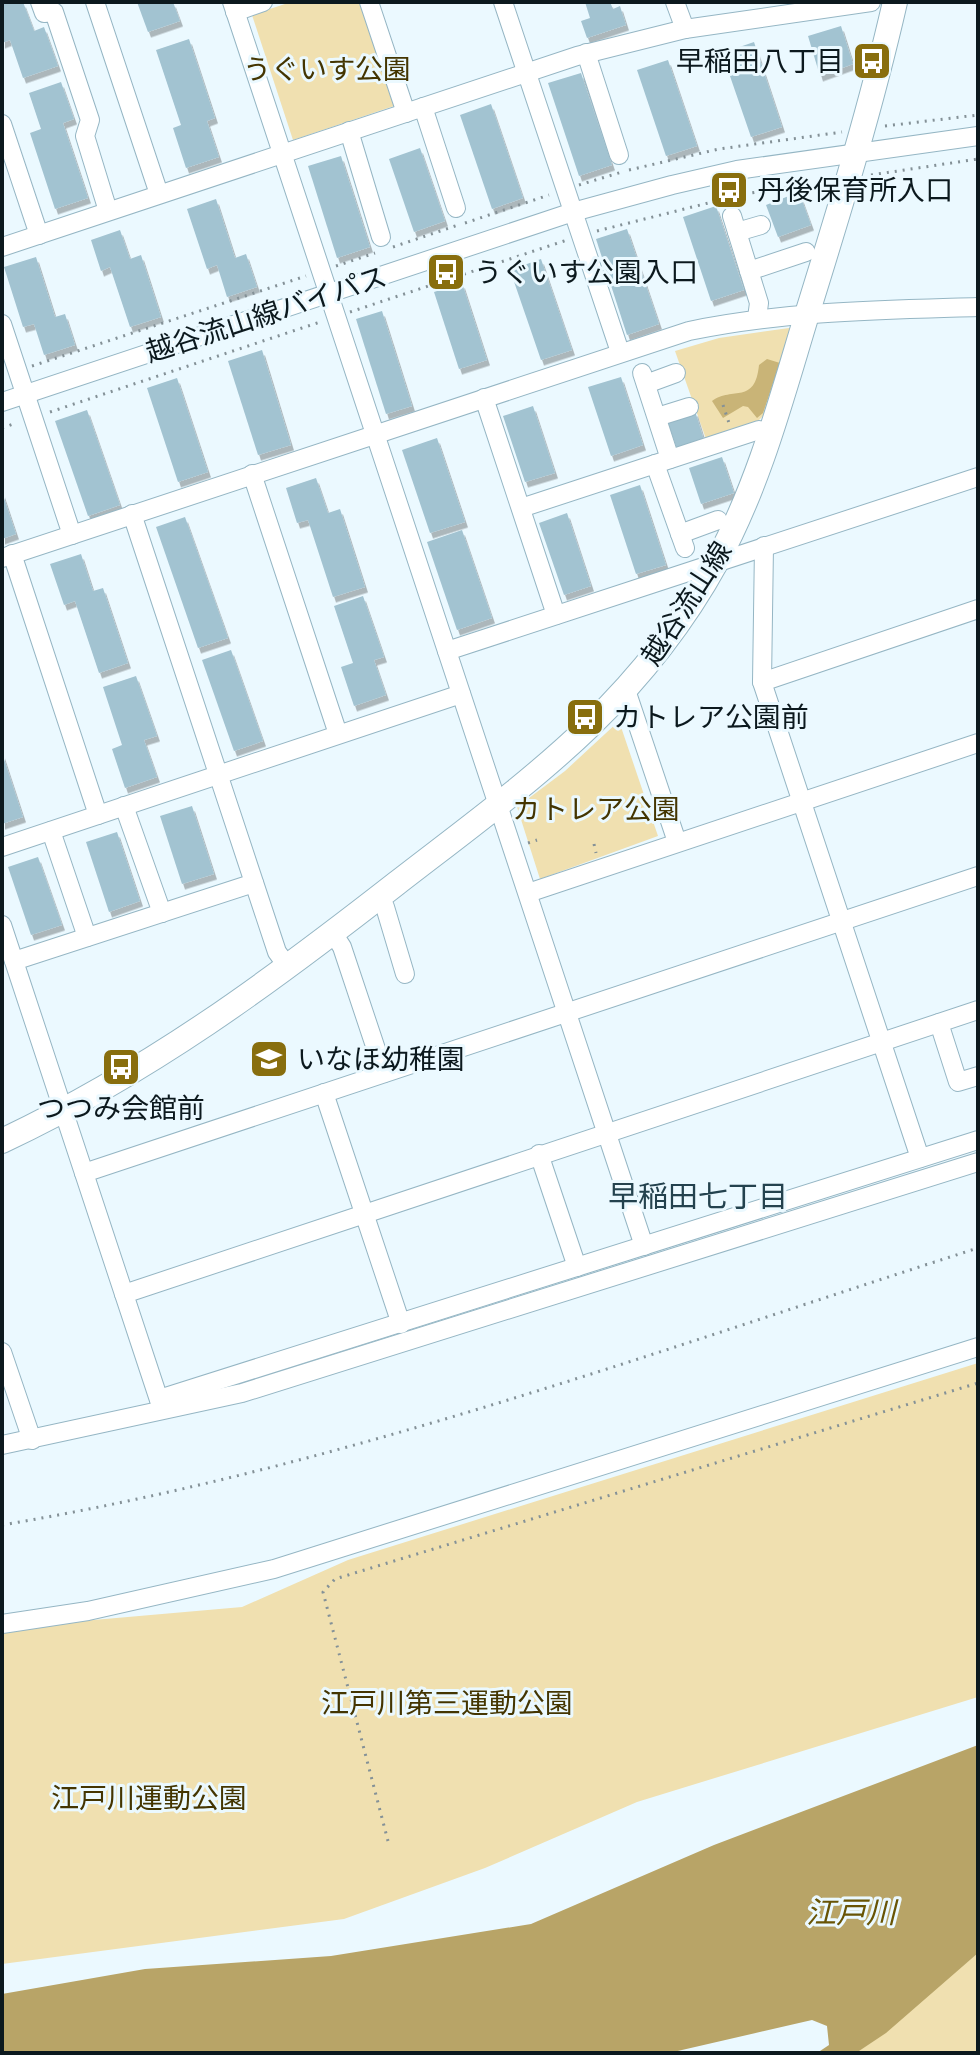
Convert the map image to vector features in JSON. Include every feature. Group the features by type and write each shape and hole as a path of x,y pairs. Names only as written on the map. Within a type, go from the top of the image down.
{"main road":[{"name":"越谷流山線","path":"2,1141 64,1112 177,1046 378,899 572,747 626,690 674,630 715,564 753,486 857,153 895,2"}],"street":[{"path":"40,2 44,13 54,12 90,120 85,136 108,211"},
{"path":"95,2 159,194"},
{"path":"263,2 233,7 528,893 533,931 567,1012 644,1246"},
{"path":"369,2 456,208"},
{"path":"503,2 620,352"},
{"path":"675,2 685,29"},
{"path":"2,247 586,53 764,9 871,2"},
{"path":"586,53 619,155"},
{"path":"2,124 39,235"},
{"path":"349,131 381,237"},
{"name":"越谷流山線バイパス","path":"2,402 573,212 737,170 978,136"},
{"path":"757,318 759,303 735,224 761,225"},
{"path":"749,271 806,252"},
{"path":"98,815 7,556 689,331 808,312 978,307"},
{"path":"2,324 72,535"},
{"path":"676,373 644,378 657,417 663,462 682,541 718,520"},
{"path":"484,398 556,615"},
{"path":"657,417 689,407"},
{"path":"521,508 759,430 770,432"},
{"path":"252,474 338,734"},
{"path":"447,651 978,477"},
{"path":"132,514 277,952 288,967"},
{"path":"764,546 762,682 920,1158"},
{"path":"762,682 978,609"},
{"path":"626,690 677,842"},
{"path":"2,847 461,694"},
{"path":"528,893 978,743"},
{"path":"124,806 162,913"},
{"path":"51,831 87,937"},
{"path":"84,1173 978,876"},
{"path":"14,961 254,883"},
{"path":"378,899 385,907 405,974"},
{"path":"2,925 162,1406"},
{"path":"333,933 342,947 384,1073"},
{"path":"124,1294 978,1010"},
{"path":"939,1023 958,1082 978,1076"},
{"path":"324,1093 401,1324"},
{"path":"162,1406 401,1324 978,1140"},
{"path":"539,1154 577,1267"},
{"path":"2,1445 318,1371 978,1162"},
{"path":"2,1624 88,1611 274,1569 978,1347"},
{"path":"2,1352 32,1440"}],"path":[{"path":"2,428 581,236 744,194 978,159"},
{"path":"725,191 786,180"},
{"path":"524,844 537,840"},
{"path":"2,1525 139,1501 336,1450 978,1248"},
{"path":"388,1841 323,1592 335,1579 978,1383"}],"green space":[{"name":"うぐいす公園","path":"291,2 361,2 397,105 293,140 252,15"},
{"path":"793,329 765,414 756,423 706,439 675,351 719,338"},
{"name":"カトレア公園","path":"619,721 658,836 540,879 517,807 565,771"},
{"name":"江戸川第三運動公園","path":"978,1363 978,1697 637,1802 485,1868 344,1919 2,1964 2,1628 242,1607 348,1560"},
{"path":"978,1953 978,2053 856,2053"}],"shaded area":[{"path":"767,359 780,363 763,413 757,418 748,407 743,406 723,418 712,401 748,390 757,377 759,365"}],"water":[{"name":"江戸川","path":"978,1745 978,1953 886,2033 856,2053 817,2053 829,2045 827,2026 812,2020 669,2053 2,2053 2,1994 145,1969 331,1956 531,1924 714,1845"}],"building":[{"path":"2,2 23,2 34,31 44,27 58,66 23,78 10,40 2,43"},
{"path":"137,2 173,2 180,21 148,32"},
{"path":"585,2 610,2 613,9 620,6 626,25 587,38 581,21 590,18"},
{"path":"841,26 853,64 820,76 808,36"},
{"path":"189,39 215,118 207,121 219,157 186,168 173,128 181,125 156,50"},
{"path":"754,42 782,127 751,137 722,53"},
{"path":"668,60 697,146 666,156 637,70"},
{"path":"581,73 612,165 579,176 548,83"},
{"path":"61,82 74,119 63,123 88,198 55,209 30,133 41,129 29,93"},
{"path":"491,104 523,198 492,209 460,115"},
{"path":"420,148 445,221 414,232 389,159"},
{"path":"341,156 370,247 337,258 308,166"},
{"path":"799,192 811,225 778,237 766,205"},
{"path":"216,199 235,258 246,254 257,287 227,297 217,265 207,269 187,209"},
{"path":"716,206 744,290 711,301 683,217"},
{"path":"627,229 659,324 627,335 596,239"},
{"path":"120,230 130,259 141,255 161,317 130,327 110,267 101,271 91,240"},
{"path":"36,257 55,317 65,314 75,345 44,355 34,324 23,327 4,267"},
{"path":"541,259 572,350 541,360 510,270"},
{"path":"462,283 487,360 459,369 434,292"},
{"path":"382,311 412,406 386,414 356,319"},
{"path":"262,350 291,445 258,455 228,361"},
{"path":"621,377 643,445 611,456 588,387"},
{"path":"177,378 208,472 178,482 147,388"},
{"path":"533,406 555,473 525,482 503,416"},
{"path":"87,410 120,505 88,516 55,421"},
{"path":"695,411 704,440 677,449 667,420"},
{"path":"437,438 465,522 430,533 402,450"},
{"path":"722,457 734,493 701,504 689,468"},
{"path":"316,478 328,513 340,509 365,587 333,597 308,520 297,523 286,488"},
{"path":"640,485 666,565 636,574 610,495"},
{"path":"2,492 16,534 2,539"},
{"path":"567,513 591,586 564,595 539,523"},
{"path":"185,517 228,638 198,648 156,527"},
{"path":"462,530 492,618 457,630 427,542"},
{"path":"81,554 93,591 103,588 128,663 99,673 75,601 64,605 50,564"},
{"path":"363,596 384,657 374,660 386,695 354,706 341,667 353,663 334,606"},
{"path":"231,650 263,741 234,751 202,660"},
{"path":"136,676 157,736 144,740 157,777 125,788 112,749 122,745 103,687"},
{"path":"2,753 23,817 2,824"},
{"path":"192,806 214,874 182,884 160,816"},
{"path":"117,832 140,901 109,912 86,842"},
{"path":"38,857 62,925 31,935 8,867"}],"place":[{"name":"早稲田八丁目","path":"872,61"},
{"name":"丹後保育所入口","path":"729,190"},
{"name":"うぐいす公園入口","path":"446,272"},
{"name":"カトレア公園前","path":"585,717"},
{"name":"いなほ幼稚園","path":"269,1059"},
{"name":"つつみ会館前","path":"121,1067"}],"district":[{"name":"早稲田七丁目","path":"698,1197"}],"park label":[{"name":"江戸川運動公園","path":"149,1798"}]}
